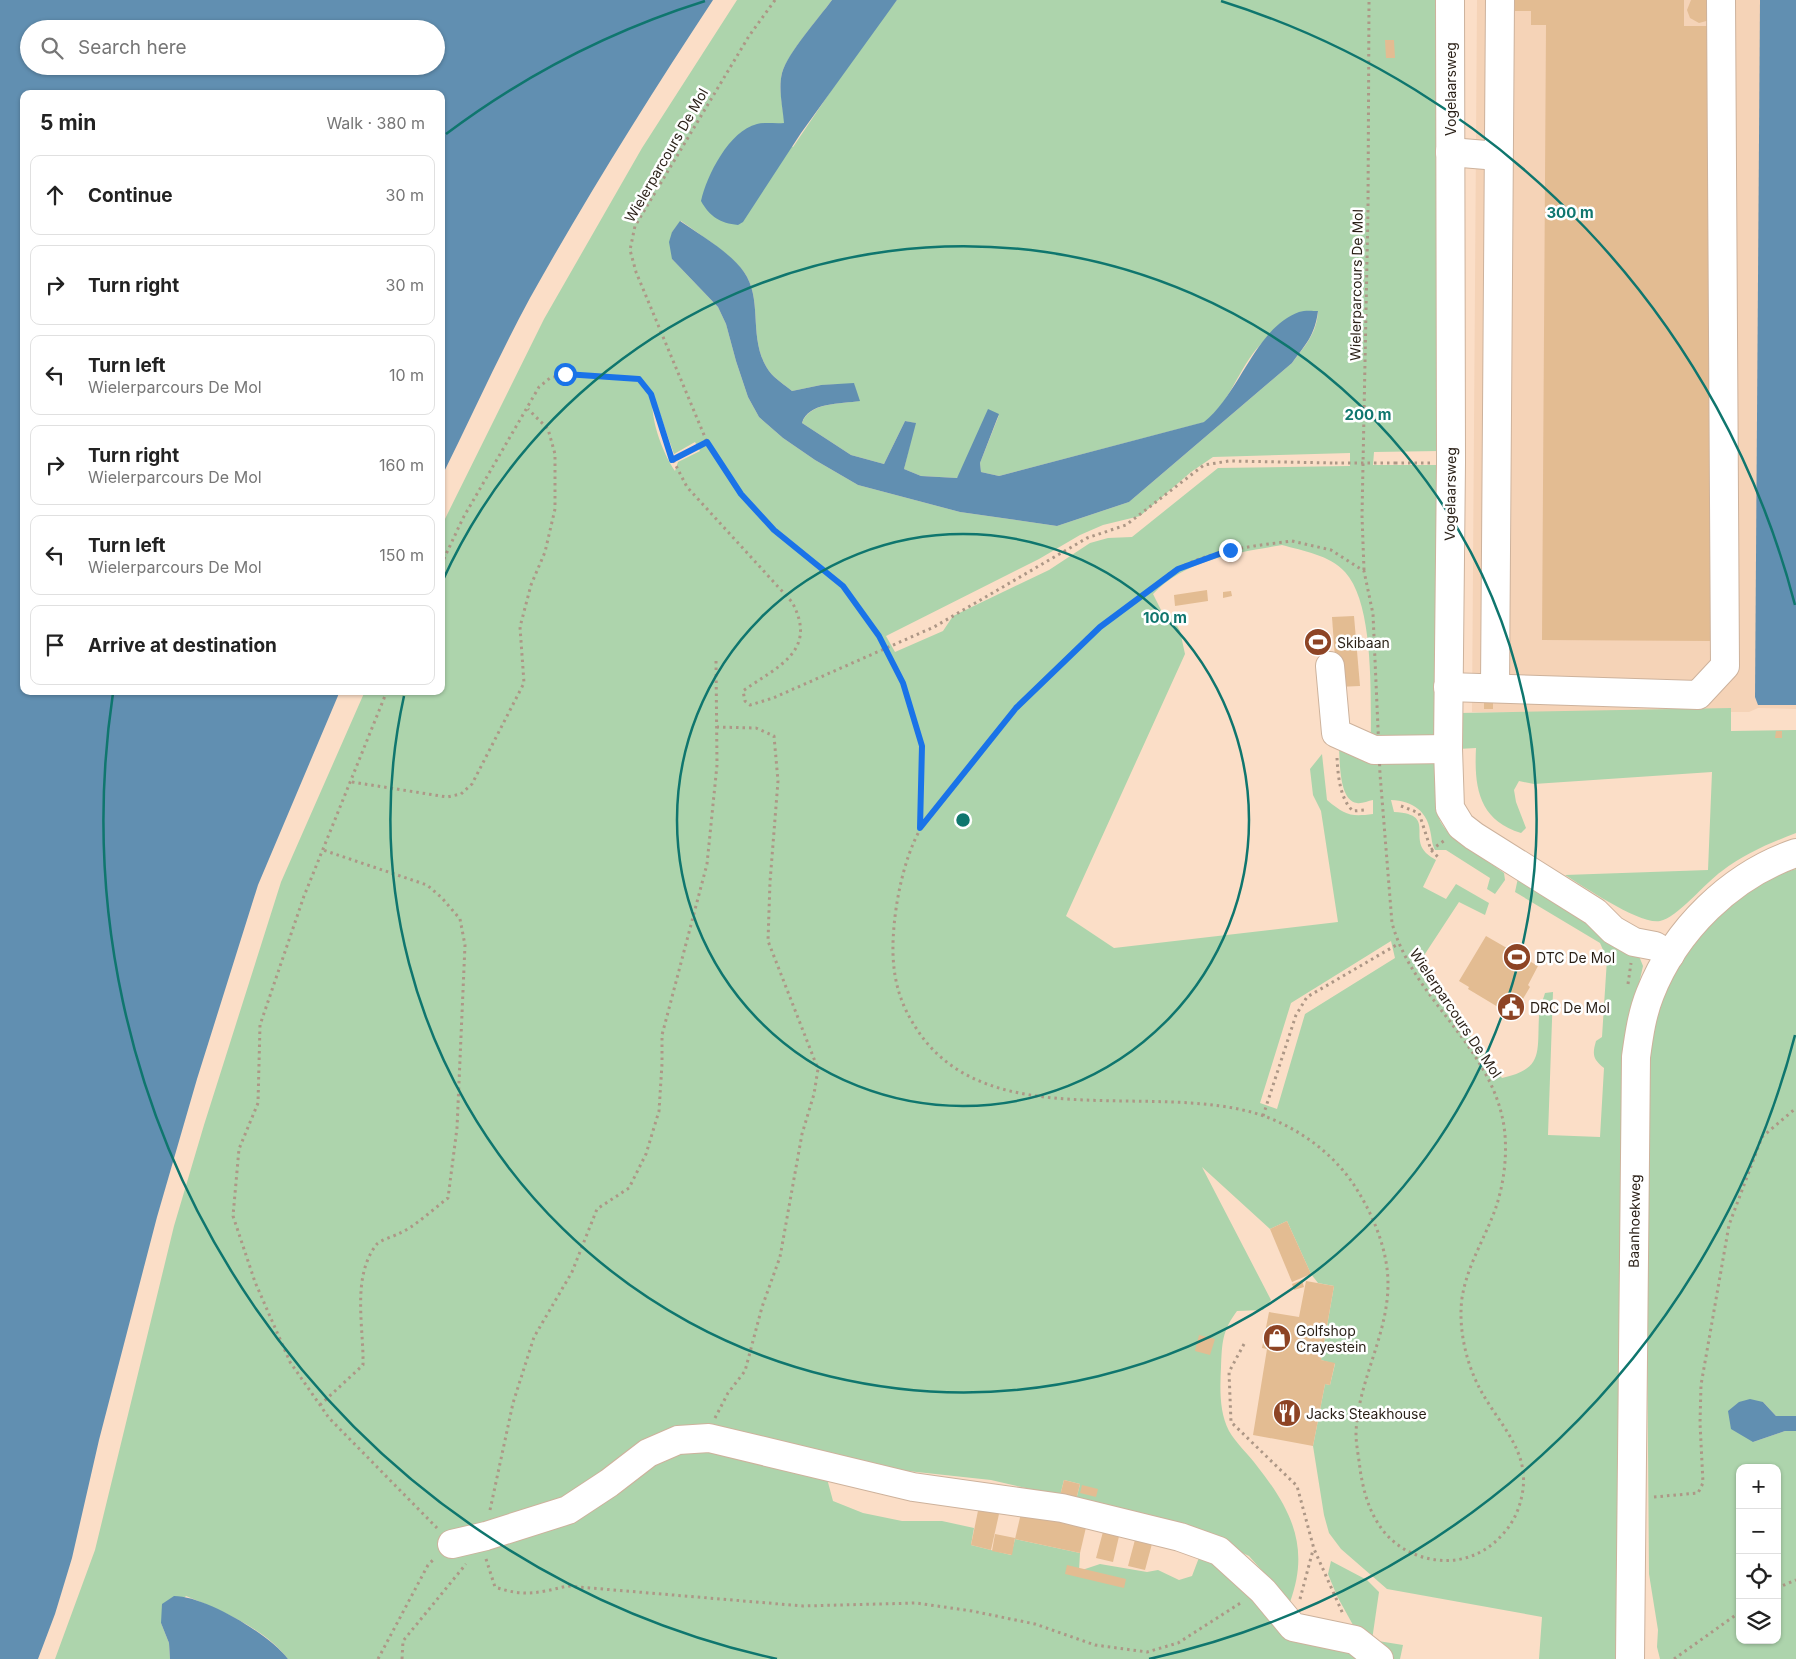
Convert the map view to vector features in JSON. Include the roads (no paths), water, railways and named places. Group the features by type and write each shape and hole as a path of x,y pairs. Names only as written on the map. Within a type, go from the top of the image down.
{"street":[{"name":"Vogelaarsweg","path":"1450,0 1451,462 1448,687 1450,808 1462,826 1474,836 1595,912 1619,917 1642,930 1662,951"},
{"path":"1495,688 1500,0"},
{"path":"1448,687 1698,695 1725,666 1721,0"},
{"path":"1450,152 1498,156"},
{"path":"1330,666 1336,733 1380,750 1448,749"},
{"name":"Baanhoekweg","path":"1630,1659 1636,1057 1641,1023 1662,951 1735,884 1758,869 1796,853"},
{"path":"452,1544 485,1540 568,1510 609,1484 648,1453 678,1440 709,1438 913,1487 1062,1508 1180,1537 1219,1551 1263,1591 1293,1627 1355,1640 1379,1659"}],"water":[{"path":"0,0 713,0 619,147 530,298 445,470 445,90 20,90 20,695 338,695 258,885 197,1079 157,1217 99,1440 72,1558 55,1614 38,1659 0,1659"},
{"path":"832,0 897,0 801,133 743,222 738,225 721,221 708,211 701,201 714,167 737,135 747,128 760,123 784,123 781,79 785,65 797,45"},
{"path":"1760,0 1796,0 1796,705 1758,705 1755,697"},
{"path":"680,221 723,251 744,272 750,283 753,295 762,359 774,377 792,391 821,385 854,383 860,401 826,405 818,408 805,416 802,423 851,455 884,464 905,421 916,423 904,469 921,476 957,478 988,409 999,414 980,463 981,472 999,476 1204,422 1217,410 1228,395 1259,346 1284,320 1299,312 1306,311 1318,311 1317,319 1306,345 1292,363 1129,502 1057,526 960,512 858,485 815,460 783,438 759,417 748,397 726,324 718,307 672,259 669,242 672,232"},
{"path":"1750,1399 1763,1402 1776,1416 1796,1416 1796,1431 1785,1431 1753,1442 1731,1429 1728,1411 1739,1402"},
{"path":"174,1596 202,1602 236,1618 267,1639 288,1659 170,1659 169,1643 161,1623 162,1604"}],"place":[{"name":"Skibaan","path":"1318,642"},
{"name":"DTC De Mol","path":"1517,957"},
{"name":"DRC De Mol","path":"1511,1007"},
{"name":"Golfshop Crayestein","path":"1277,1338"},
{"name":"Jacks Steakhouse","path":"1287,1413"}]}
